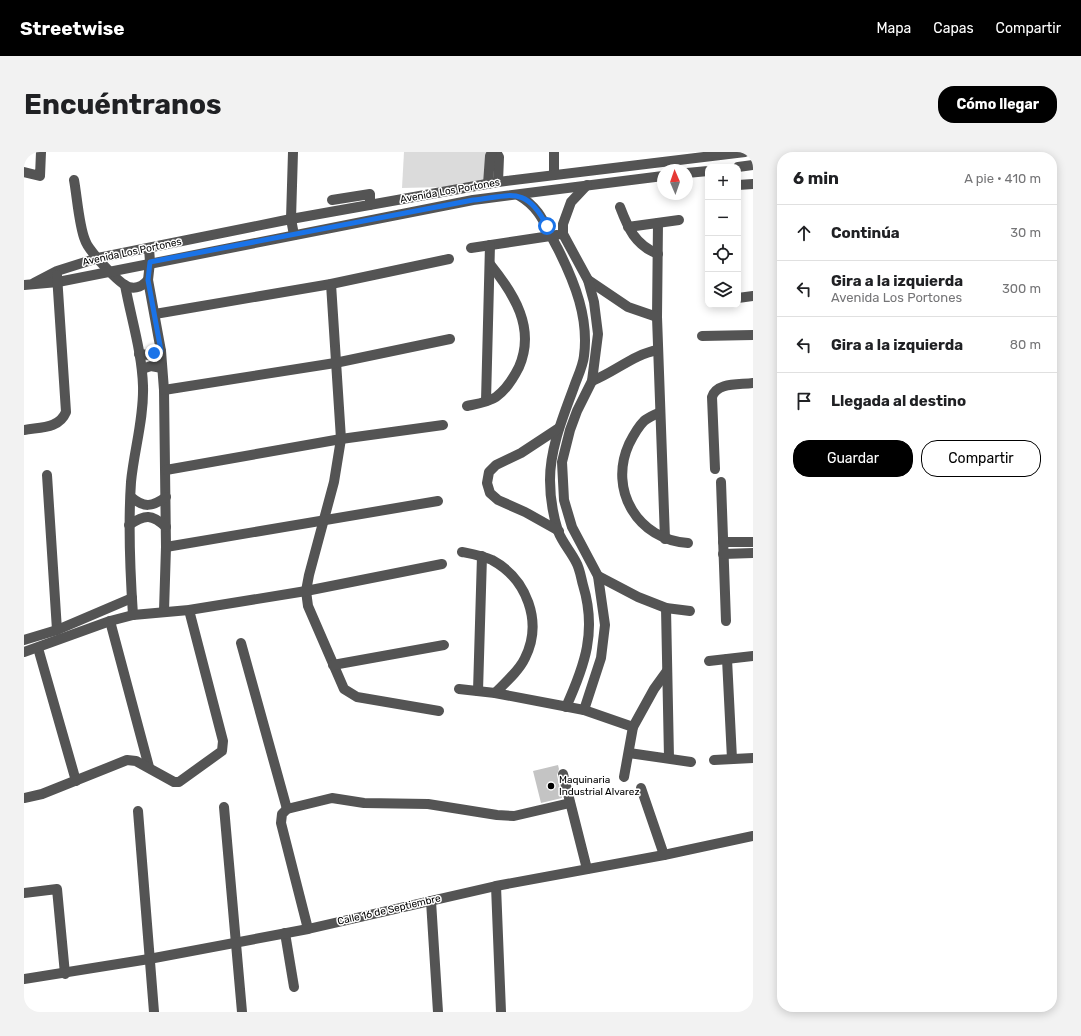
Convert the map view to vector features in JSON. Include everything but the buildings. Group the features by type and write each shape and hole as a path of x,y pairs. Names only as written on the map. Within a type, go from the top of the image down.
{"street":[{"path":"24,172 40,176 41,152"},
{"path":"293,152 291,219 294,235"},
{"path":"492,152 490,156 493,183"},
{"path":"493,183 498,157 496,152"},
{"path":"554,152 554,175"},
{"name":"Avenida Los Portones","path":"29,284 57,271 98,258 351,208 370,200 702,155 745,152"},
{"path":"741,167 753,165"},
{"path":"693,172 705,171"},
{"name":"Avenida Los Portones","path":"29,284 58,282 150,262 473,200 657,177"},
{"path":"74,180 85,241 109,271 125,285 129,287 140,287 148,280"},
{"path":"741,185 753,184"},
{"path":"584,710 601,658 605,625 598,576 572,527 564,500 562,462 570,430 577,411 592,381 598,334 594,302 588,280 563,234 563,224 569,207 578,193 587,185"},
{"path":"471,187 473,200"},
{"path":"518,195 530,202 540,213 574,284 580,302 585,330 584,357 559,428 551,461 551,502 559,531 577,564 589,604 590,637 580,676 566,707"},
{"path":"351,197 351,208"},
{"path":"332,200 351,197 370,200"},
{"path":"620,207 628,227 646,250 658,254"},
{"path":"628,227 680,220"},
{"path":"658,223 657,317 665,540"},
{"path":"471,248 563,234"},
{"path":"486,401 490,246"},
{"path":"149,248 150,262 148,280 161,351 164,390 166,470 164,611"},
{"path":"154,314 331,284 450,259"},
{"path":"467,406 496,397 514,376 524,356 525,330 518,307 510,289 490,264"},
{"path":"24,430 55,425 63,420 66,412 57,271"},
{"path":"588,280 628,308 657,317"},
{"path":"331,284 341,439 334,482 309,575 306,591 308,606 344,689 357,697 439,711"},
{"path":"125,285 142,369 143,400 132,480 129,525 133,615"},
{"path":"741,298 753,296"},
{"path":"702,336 753,335"},
{"path":"164,390 335,363 450,339"},
{"path":"592,381 607,376 632,359 651,351 658,350"},
{"path":"139,354 150,355 161,351"},
{"path":"142,369 151,366 162,368"},
{"path":"715,469 712,397 714,391 720,387 753,383"},
{"path":"566,407 577,411"},
{"path":"660,412 645,420 632,438 624,459 622,481 629,504 636,516 644,525 665,540 688,543"},
{"path":"166,470 341,439 442,425"},
{"path":"559,428 521,453 496,465 489,472 487,483 490,493 498,500 525,512 559,531"},
{"path":"47,475 57,630"},
{"path":"721,482 726,621"},
{"path":"131,497 138,503 148,505 157,503 166,497"},
{"path":"166,547 438,501"},
{"path":"129,525 139,518 149,516 157,519 166,527"},
{"path":"723,542 753,542"},
{"path":"572,554 583,547"},
{"path":"462,552 482,556 492,560 510,572 523,590 530,605 533,625 531,642 525,659 495,693"},
{"path":"723,554 753,553"},
{"path":"478,691 482,556"},
{"path":"24,652 110,620 133,615 164,611 189,610 306,591 442,564"},
{"path":"598,576 638,597 666,608 690,610"},
{"path":"24,640 57,630 132,598"},
{"path":"666,608 669,758"},
{"path":"24,798 42,794 127,760 136,761 174,782 179,782 222,751 224,747 189,610"},
{"path":"110,620 149,768"},
{"path":"241,643 287,809"},
{"path":"333,665 444,644"},
{"path":"38,648 76,781"},
{"path":"708,661 753,656"},
{"path":"727,659 732,759"},
{"path":"624,777 634,727 654,689 667,671"},
{"path":"459,689 495,693 584,710 634,727"},
{"path":"629,752 691,762"},
{"path":"714,760 753,758"},
{"path":"563,774 587,869"},
{"path":"641,788 664,855"},
{"path":"308,929 281,823 282,814 287,809 332,798 364,803 428,804 498,815 514,816 570,803"},
{"path":"224,807 242,1012"},
{"path":"138,811 154,1012"},
{"name":"Calle 16 de Septiembre","path":"24,979 66,974 149,960 308,929 496,886 664,855 753,836"},
{"path":"496,886 501,1012"},
{"path":"24,893 57,889 66,974"},
{"path":"431,900 438,1012"},
{"path":"285,933 294,987"}],"shaded area":[{"path":"404,152 490,152 487,186 402,188"}],"place":[{"name":"Maquinaria Industrial Alvarez","path":"551,786"}],"route":[{"path":"154,353 161,351 150,298 148,280 150,262 473,200 518,195 530,202 540,213 547,226"}]}
